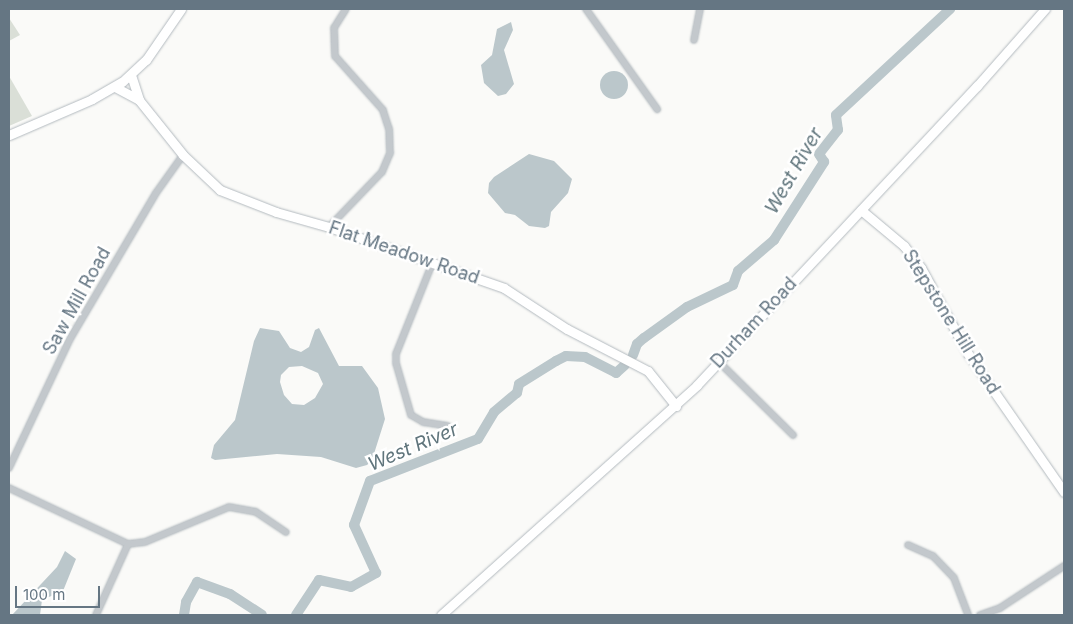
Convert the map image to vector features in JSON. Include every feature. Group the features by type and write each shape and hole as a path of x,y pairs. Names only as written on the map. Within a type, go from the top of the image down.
{"street":[{"path":"9,136 115,87 146,60 181,9"},
{"path":"329,227 382,172 390,153 388,129 382,110 335,56 334,28 346,9"},
{"path":"586,9 657,109"},
{"path":"694,40 700,9"},
{"name":"Durham Road","path":"441,615 676,406 861,210 1045,9"},
{"name":"Flat Meadow Road","path":"131,75 139,100 183,155 220,190 276,212 329,227 504,288 567,328 648,371 676,406"},
{"name":"Flat Meadow Road","path":"115,87 139,100"},
{"name":"Saw Mill Road","path":"9,468 70,340 156,193 183,155"},
{"name":"Stepstone Hill Road","path":"861,210 904,246 921,268 962,346 1064,492"},
{"path":"432,264 396,354 396,363 411,415 423,422 448,426"},
{"path":"719,362 793,435"},
{"path":"9,488 128,544 145,542 228,507 256,512 286,532"},
{"path":"96,615 128,544"},
{"path":"908,545 932,556 954,578 968,615"},
{"path":"980,615 1000,608 1064,566"}],"shaded area":[{"path":"9,18 20,35 9,41"},
{"path":"511,22 513,30 504,50 514,84 506,94 498,96 484,83 481,65 492,55 497,29"},
{"path":"614,71 624,75 628,85 624,95 614,99 604,95 600,85 604,75"},
{"path":"9,76 32,116 9,126"},
{"path":"529,154 554,161 572,179 568,193 551,212 549,226 545,228 529,226 515,215 505,213 488,193 489,183 494,177"},
{"path":"260,328 279,331 290,348 301,352 309,347 315,330 319,328 339,366 362,366 378,388 385,419 372,460 367,465 356,468 321,457 277,454 215,460 211,458 214,445 235,420 254,341","holes":["302,366 318,373 323,384 315,398 304,405 292,404 284,395 280,382 281,375 289,367"]},
{"path":"65,551 76,559 63,591 42,600 40,615 12,615 57,567"}],"waterway":[{"name":"West River","path":"633,355 637,344 687,307 733,285 738,271 774,240 824,162 819,154 838,130 836,115 950,9"},
{"name":"West River","path":"296,615 319,580 351,587 376,573 354,525 370,481 478,439 494,412 517,393 519,384 566,356 585,357 616,373 625,365"},
{"name":"West River","path":"184,615 186,602 197,582 230,594 262,615"}]}
